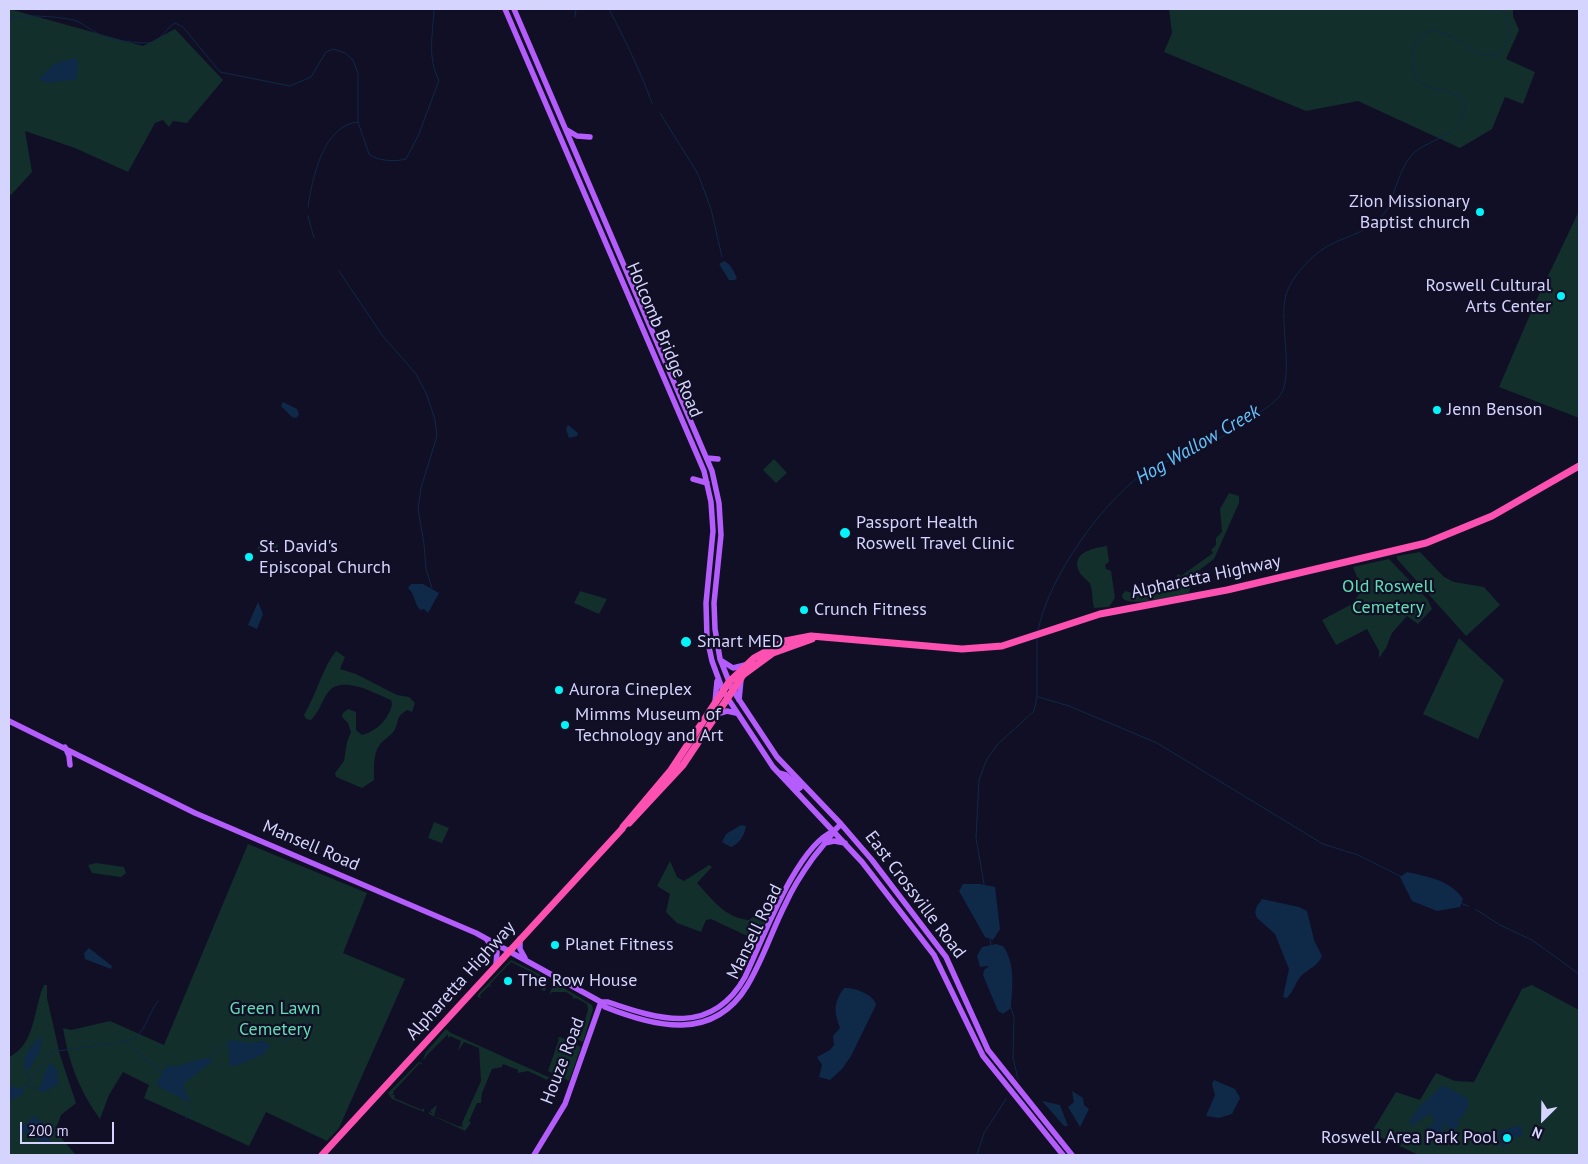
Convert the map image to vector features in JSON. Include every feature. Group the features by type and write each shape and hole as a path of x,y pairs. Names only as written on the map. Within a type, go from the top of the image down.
{"highway":[{"name":"Alpharetta Highway","path":"322,1155 520,938 680,769 727,698 731,685 745,665 770,648 799,637 822,636 962,649 1002,646 1100,614 1227,590 1426,543 1492,516 1579,466"},
{"name":"Alpharetta Highway","path":"623,828 634,811 671,770 723,690 766,657 792,645 822,636"},
{"path":"792,645 799,637"}],"main road":[{"name":"Holcomb Bridge Road","path":"505,9 701,463 707,483 713,536 706,620 708,646 717,677 727,698"},
{"name":"Holcomb Bridge Road","path":"514,9 707,458 714,480 720,513 720,547 714,611 720,659 731,685"},
{"path":"566,130 574,136 590,137"},
{"path":"707,458 718,459"},
{"path":"694,479 707,483"},
{"path":"720,659 730,667 745,665"},
{"path":"739,700 743,675"},
{"path":"715,702 717,677"},
{"name":"East Crossville Road","path":"731,685 777,757 842,824 905,901 946,957 988,1050 1072,1155"},
{"name":"East Crossville Road","path":"727,698 760,750 779,773 846,844 934,955 983,1056 1063,1155"},
{"path":"716,714 727,711 737,714"},
{"name":"Mansell Road","path":"9,721 65,747 213,822 484,936 601,1002 610,1009 655,1024 683,1026 709,1019 751,980 794,886 824,840 842,824"},
{"path":"65,747 70,765"},
{"path":"779,773 786,775 808,795 816,799"},
{"path":"822,818 825,828 824,840 846,844"},
{"path":"484,936 497,952 496,965"},
{"path":"520,938 521,951 526,960"},
{"path":"586,994 595,1005 595,1019"},
{"name":"Mansell Road","path":"601,1002 608,1002 657,1018 674,1020 702,1015 731,1000"},
{"name":"Houze Road","path":"534,1155 565,1104 601,1002"},
{"path":"595,1019 605,1010 610,1009"}],"green space":[{"path":"9,9 143,46 175,29 223,80 187,123 173,121 169,127 163,120 155,123 128,172 75,148 25,131 32,172 11,195 9,193"},
{"path":"1169,9 1513,9 1513,16 1519,30 1506,59 1535,72 1523,104 1505,97 1492,129 1460,148 1358,101 1306,111 1164,52 1172,33"},
{"path":"1579,211 1579,418 1499,387 1535,303"},
{"path":"774,459 787,473 776,483 763,470"},
{"path":"1229,493 1239,496 1239,503 1214,559 1193,575 1189,593 1137,602 1123,599 1122,595 1125,591 1139,595 1161,593 1170,589 1178,574 1181,576 1213,553 1211,550 1216,545 1216,538 1222,532 1220,509"},
{"path":"262,537 278,545 275,553 257,550"},
{"path":"1107,546 1109,562 1105,565 1106,569 1111,571 1115,598 1109,607 1094,608 1090,584 1080,573 1077,566 1078,561 1080,556 1089,550"},
{"name":"Old Roswell Cemetery","path":"1420,552 1444,577 1454,582 1484,587 1500,605 1466,636 1397,559 1397,556"},
{"name":"Old Roswell Cemetery","path":"1389,559 1428,600 1432,609 1418,624 1407,616 1392,633 1386,648 1379,658 1379,651 1367,629 1336,645 1322,620 1352,604 1362,590 1353,567"},
{"path":"580,591 607,599 599,614 574,603"},
{"path":"1459,638 1504,680 1478,739 1423,714"},
{"path":"336,651 345,657 340,669 356,674 397,695 409,697 415,703 412,712 407,710 401,714 394,731 377,749 374,780 362,788 336,777 335,773 344,761 347,742 351,732 348,723 342,717 343,713 348,709 356,712 356,730 362,735 373,731 382,724 392,704 391,700 367,689 358,686 340,685 333,688 327,694 311,720 306,719 304,715"},
{"path":"434,822 449,828 442,843 428,838"},
{"name":"Green Lawn Cemetery","path":"248,844 367,893 343,953 405,979 339,1128 327,1141 266,1112 249,1146 144,1098 149,1085 123,1072 109,1095 100,1119 86,1097 76,1076 68,1053 63,1028 71,1030 110,1021 164,1045"},
{"path":"670,861 677,877 684,881 709,865 712,867 697,883 720,907 733,916 749,920 759,912 768,915 758,941 711,919 706,920 701,932 677,923 666,912 670,894 657,886"},
{"path":"96,863 124,867 126,873 121,877 92,873 88,865"},
{"path":"511,960 549,979 545,991 541,990 543,988 535,974 511,962 490,984 491,987 489,986 480,995 481,998 478,997 478,994"},
{"path":"554,982 592,1005 593,1009 583,1042 567,1034 570,1031 582,1032 588,1009 587,1004 576,998 573,999 573,996 566,992 552,992 549,995"},
{"path":"44,985 47,985 47,998 60,1055 76,1103 61,1115 55,1131 76,1155 9,1155 9,1057 18,1051 29,1035"},
{"path":"1532,985 1579,1010 1579,1155 1419,1155 1371,1133 1396,1092 1420,1100 1436,1073 1455,1081 1474,1082 1522,989"},
{"path":"446,1029 451,1033 555,1080 548,1078 547,1080 528,1071 518,1073 518,1070 503,1064 502,1067 492,1069 482,1093 481,1103 477,1103 469,1121 471,1123 465,1131 429,1114 429,1112 434,1114 430,1111 437,1105 434,1116 460,1127 461,1125 463,1128 462,1123 481,1081 479,1048 464,1042 458,1051 461,1041 450,1036 448,1038 448,1034 427,1055 428,1058 427,1056 424,1058 427,1059 423,1059 426,1052"},
{"path":"560,1037 581,1047 569,1081 548,1071 559,1039 557,1038"},
{"path":"419,1062 422,1063 422,1065 420,1063 393,1092 394,1094 390,1095 395,1095 394,1098 422,1110 424,1108 424,1112 392,1099 388,1093"}],"water":[{"path":"74,58 78,61 77,79 47,83 39,79 54,64"},
{"path":"724,261 729,264 737,278 735,280 729,280 719,264"},
{"path":"283,402 297,409 299,415 296,418 292,417 281,406"},
{"path":"568,425 578,433 577,436 569,438 566,429"},
{"path":"411,584 423,584 439,593 428,613 424,609 420,610 418,607 408,588"},
{"path":"258,602 263,614 257,629 248,625"},
{"path":"741,825 746,826 737,844 731,847 722,842 726,834"},
{"path":"1407,872 1438,880 1452,887 1463,899 1460,907 1437,911 1412,901 1400,877"},
{"path":"963,884 980,884 995,887 1000,929 993,940 985,937 959,891"},
{"path":"1262,899 1299,907 1307,911 1314,940 1322,956 1315,965 1301,976 1287,998 1283,997 1289,969 1275,934 1257,918 1255,912"},
{"path":"996,944 1003,946 1012,968 1011,1008 1003,1014 998,1011 983,975 984,970 989,966 980,967 977,956 982,947"},
{"path":"89,948 112,966 111,969 85,959 84,953"},
{"path":"844,988 863,992 875,1001 876,1005 851,1056 842,1069 830,1080 819,1077 822,1065 817,1057 830,1050 834,1045 833,1036 840,1028 836,1003"},
{"path":"42,1036 40,1051 29,1070 25,1070 24,1065 28,1051"},
{"path":"232,1040 248,1043 264,1041 271,1047 264,1054 233,1067 230,1066 228,1044"},
{"path":"205,1058 212,1059 210,1063 183,1084 185,1093 192,1103 159,1087 157,1082 167,1065 174,1067"},
{"path":"50,1063 57,1069 59,1084 42,1093 39,1091 44,1074"},
{"path":"1214,1080 1235,1089 1240,1098 1232,1114 1219,1118 1206,1116 1215,1095 1212,1084"},
{"path":"1443,1085 1468,1099 1468,1106 1462,1118 1457,1119 1460,1123 1453,1133 1450,1132 1443,1120 1444,1134 1434,1137 1426,1144 1424,1142 1427,1127 1432,1126 1434,1122 1433,1115 1428,1115 1411,1126 1409,1122 1419,1107"},
{"path":"9,1086 24,1089 22,1095 9,1101"},
{"path":"1072,1091 1083,1098 1084,1105 1089,1109 1080,1127 1068,1107 1074,1102"},
{"path":"1042,1101 1060,1105 1068,1126 1064,1126"},
{"path":"35,1116 44,1124 52,1145 28,1136 19,1128"},
{"name":"Roswell Area Park Pool","path":"1521,1125 1523,1135 1506,1140 1507,1145 1502,1147 1498,1131"}],"waterway":[{"path":"9,19 32,16 77,21 107,38 144,43 156,41 175,23 183,27 220,72 290,86 311,77 326,52 333,49 345,53 353,60 358,74 358,122 369,154 381,159 397,160 406,159 419,134 439,80 435,72 432,54 434,9"},
{"path":"575,17 576,9"},
{"path":"609,9 632,55 652,103"},
{"name":"Hog Wallow Creek","path":"1038,631 1053,588 1066,564 1080,541 1115,499 1150,469 1192,453 1211,443 1250,419 1278,398 1286,378 1284,306 1286,295 1298,273 1323,249 1360,232 1380,218 1387,210 1400,175 1411,156 1454,129 1460,122 1464,112 1464,100 1453,93 1426,86 1417,79 1412,63 1413,53 1420,37 1435,31 1444,33 1479,53 1488,56 1496,55 1503,49 1508,40 1508,29 1503,9"},
{"path":"660,113 698,174 711,209 722,257"},
{"path":"308,207 316,169 328,143 346,125 358,122"},
{"path":"308,216 314,238"},
{"path":"339,271 382,335 416,374 427,395 435,420 437,436 421,488 418,509 426,569 432,588"},
{"name":"Hog Wallow Creek","path":"984,884 976,838 979,780 986,761 997,745 1034,711 1037,697 1037,638"},
{"path":"1038,697 1069,706 1157,743 1323,844 1358,855 1402,877"},
{"path":"1460,903 1468,906"},
{"path":"1475,909 1500,925 1532,940 1579,974"},
{"name":"Hog Wallow Creek","path":"990,940 991,945"},
{"path":"24,1089 52,1052 110,1044 136,1037 143,1029 158,1001"},
{"name":"Hog Wallow Creek","path":"1011,1008 1014,1017 1013,1058 1018,1079"},
{"path":"301,1024 308,1023 311,1017"},
{"path":"291,1036 297,1032 300,1025"},
{"path":"284,1043 291,1036"},
{"path":"210,1059 228,1041 231,1042"},
{"path":"126,1043 162,1072"},
{"path":"27,1071 29,1080"},
{"path":"26,1086 40,1089"},
{"name":"Hog Wallow Creek","path":"977,1155 984,1133 1006,1099"},
{"path":"183,1100 189,1110 186,1119"}],"place":[{"name":"Zion Missionary Baptist church","path":"1480,212"},
{"name":"Roswell Cultural Arts Center","path":"1561,296"},
{"name":"Jenn Benson","path":"1437,410"},
{"name":"Passport Health Roswell Travel Clinic","path":"845,533"},
{"name":"St. David's Episcopal Church","path":"249,557"},
{"name":"Crunch Fitness","path":"804,610"},
{"name":"Smart MED","path":"686,642"},
{"name":"Aurora Cineplex","path":"559,690"},
{"name":"Mimms Museum of Technology and Art","path":"565,725"},
{"name":"Planet Fitness","path":"555,945"},
{"name":"The Row House","path":"508,981"},
{"name":"Roswell Area Park Pool","path":"1507,1138"}]}
